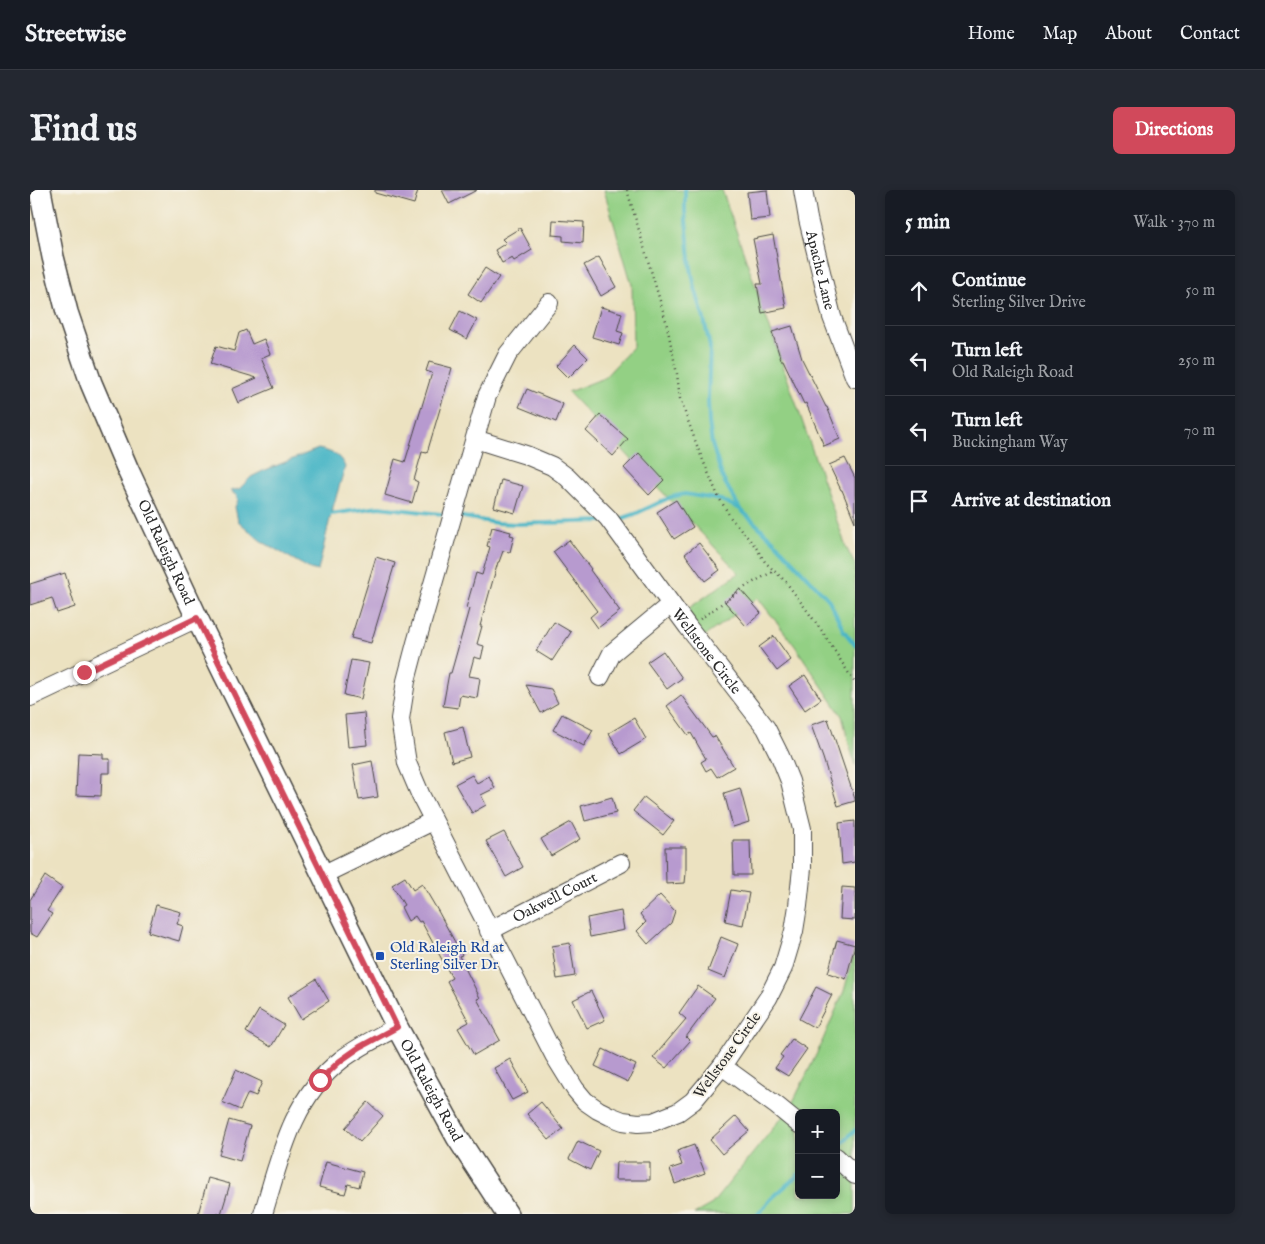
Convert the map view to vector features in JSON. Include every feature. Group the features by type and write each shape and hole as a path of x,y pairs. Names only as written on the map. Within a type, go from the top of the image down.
{"main road":[{"name":"Old Raleigh Road","path":"40,190 53,257 64,300 91,383 125,462 197,618 397,1027 457,1137 507,1214"}],"street":[{"name":"Apache Lane","path":"802,190 832,317 855,378"},
{"name":"Wellstone Circle","path":"474,439 526,455 552,466 567,477 608,518 766,728 790,781 802,830 802,868 794,931 783,968 768,998 722,1066 693,1101 678,1112 653,1122 623,1121 610,1116 585,1101 574,1089 554,1055 489,931 421,796 407,762 400,719 406,681 416,643 446,541 474,439 487,396 508,354 549,303"},
{"path":"600,677 612,653 671,604"},
{"path":"30,697 197,618"},
{"path":"322,875 433,821"},
{"name":"Oakwell Court","path":"489,931 621,863"},
{"path":"263,1214 291,1128 310,1092 340,1061 360,1047 397,1027"},
{"path":"722,1066 795,1121"},
{"path":"840,1161 855,1175"}],"path":[{"path":"627,190 666,321 680,399 718,496 731,518 755,546 765,562 786,582 822,631 855,683"},
{"path":"688,626 748,585 774,571"}],"green space":[{"path":"604,190 722,190 846,547 855,565 855,766 842,716 795,646 758,598 699,640 679,615 739,573 568,392 604,378 633,347 632,285"},
{"path":"855,950 855,1214 694,1214 712,1204 791,1106 818,1051 844,991"}],"water":[{"path":"318,449 334,454 341,459 345,467 331,514 318,571 310,569 261,541 238,521 235,507 238,500 236,495 230,491 239,489 251,477 263,471"}],"building":[{"path":"375,190 418,190 414,204 375,193"},
{"path":"442,190 477,190 449,204"},
{"path":"767,190 770,218 750,220 747,192"},
{"path":"553,220 584,222 583,243 563,241 563,236 552,235"},
{"path":"520,228 532,250 514,261 512,258 502,263 495,250 506,243 502,239"},
{"path":"773,235 786,308 762,313 757,284 762,284 753,239"},
{"path":"599,257 616,287 601,296 584,265"},
{"path":"485,268 499,277 481,303 468,294"},
{"path":"601,307 622,313 617,331 623,333 619,345 592,337"},
{"path":"460,311 477,320 467,339 450,330"},
{"path":"792,326 802,359 827,407 840,439 824,446 806,403 804,404 783,360 781,360 772,332"},
{"path":"246,330 252,344 264,339 270,354 261,358 274,388 238,403 232,389 257,378 210,364 216,346 234,351 239,333"},
{"path":"575,345 588,358 568,378 556,366"},
{"path":"429,362 452,368 427,453 422,452 414,480 418,482 412,503 385,495 395,459 405,462 432,373 426,371"},
{"path":"527,389 563,404 556,422 519,407"},
{"path":"600,415 628,439 613,456 586,431"},
{"path":"639,453 664,480 649,495 624,468"},
{"path":"845,458 855,478 855,522 829,465"},
{"path":"501,480 523,486 515,513 494,507"},
{"path":"676,500 693,527 674,539 657,512"},
{"path":"492,527 511,532 510,535 514,536 510,552 503,551 498,562 480,626 482,626 477,644 484,646 481,659 474,657 469,676 480,678 477,698 460,695 458,708 443,706 449,673 451,673 469,609 466,608 476,573 482,575 490,547 487,546"},
{"path":"569,540 620,611 598,628 590,617 597,611 553,552"},
{"path":"699,543 720,570 705,581 685,554"},
{"path":"376,557 395,563 371,643 351,638"},
{"path":"65,573 75,607 57,613 52,598 30,605 30,584"},
{"path":"740,589 761,613 746,626 725,602"},
{"path":"554,622 571,632 552,661 536,651"},
{"path":"774,636 791,660 777,671 759,647"},
{"path":"663,651 682,678 667,689 647,662"},
{"path":"351,660 369,663 361,699 344,695"},
{"path":"805,675 821,699 805,710 789,686"},
{"path":"526,685 551,689 558,703 541,713"},
{"path":"681,695 712,737 715,736 734,767 717,777 711,768 706,771 701,762 706,759 691,733 688,735 667,706"},
{"path":"364,713 367,745 348,747 345,715"},
{"path":"562,714 593,730 584,746 553,730"},
{"path":"634,718 646,739 621,754 609,733"},
{"path":"828,719 855,799 855,801 838,806 811,725"},
{"path":"463,727 470,757 452,762 445,732"},
{"path":"78,753 103,754 103,759 110,759 110,773 102,773 101,796 76,795"},
{"path":"372,761 378,797 359,800 353,765"},
{"path":"472,775 477,783 489,776 495,788 481,795 486,805 472,813 455,784"},
{"path":"740,788 749,822 733,827 724,793"},
{"path":"612,797 616,813 585,821 581,806"},
{"path":"644,797 674,821 663,835 633,811"},
{"path":"855,821 855,862 842,864 839,823"},
{"path":"571,822 580,839 551,856 541,839"},
{"path":"504,832 523,867 506,877 486,841"},
{"path":"733,840 750,840 751,875 734,875"},
{"path":"665,847 686,847 685,883 666,884"},
{"path":"45,876 62,888 47,911 52,914 37,937 30,933 30,900"},
{"path":"405,877 413,890 422,884 438,911 462,955 459,956 480,998 477,999 500,1040 474,1055 458,1028 469,1022 447,981 452,978 421,921 419,922 415,916 408,921 401,907 404,905 392,885"},
{"path":"842,887 855,888 855,920 840,919"},
{"path":"731,890 749,893 743,925 725,921"},
{"path":"660,895 675,911 671,923 648,944 637,931 646,922 640,914"},
{"path":"156,905 181,912 177,924 183,926 179,941 148,932"},
{"path":"621,911 624,930 590,937 587,918"},
{"path":"721,937 738,944 725,978 708,971"},
{"path":"837,940 855,945 846,979 828,973"},
{"path":"570,943 575,976 557,979 552,946"},
{"path":"316,979 329,1001 301,1019 288,997"},
{"path":"698,986 715,998 686,1037 690,1041 666,1068 653,1058 686,1019 679,1013"},
{"path":"816,987 832,995 815,1028 799,1019"},
{"path":"591,991 605,1020 587,1028 573,1000"},
{"path":"259,1010 284,1025 271,1047 246,1032"},
{"path":"792,1039 807,1049 788,1076 775,1068 783,1057 780,1055"},
{"path":"603,1049 636,1065 628,1082 595,1066"},
{"path":"510,1059 528,1092 512,1100 494,1068"},
{"path":"236,1070 262,1082 256,1096 248,1093 240,1110 222,1102"},
{"path":"368,1102 383,1116 360,1142 345,1128"},
{"path":"541,1102 563,1129 549,1140 527,1114"},
{"path":"736,1116 749,1131 722,1154 710,1140"},
{"path":"229,1120 250,1126 240,1161 219,1155"},
{"path":"578,1141 599,1151 590,1170 569,1159"},
{"path":"694,1145 705,1173 675,1184 670,1169 682,1165 677,1151"},
{"path":"326,1162 363,1172 359,1187 348,1184 345,1194 319,1187"},
{"path":"616,1162 650,1162 650,1180 615,1180"},
{"path":"208,1178 230,1184 221,1214 198,1214"}],"waterway":[{"path":"685,190 685,211 691,268 710,347 709,422 712,444 723,479 740,509 773,540 829,600 844,631 855,645"},
{"path":"615,521 671,497 685,494 721,500 740,509"},
{"path":"327,512 331,514 379,507 449,515"},
{"path":"458,516 496,523 518,524 603,521"},
{"path":"840,1144 855,1130"},
{"path":"758,1214 771,1199 795,1178"}],"place":[{"name":"Old Raleigh Rd at Sterling Silver Dr","path":"380,956"}],"route":[{"path":"84,672 197,618 397,1027 360,1047 340,1061 320,1080"}]}
